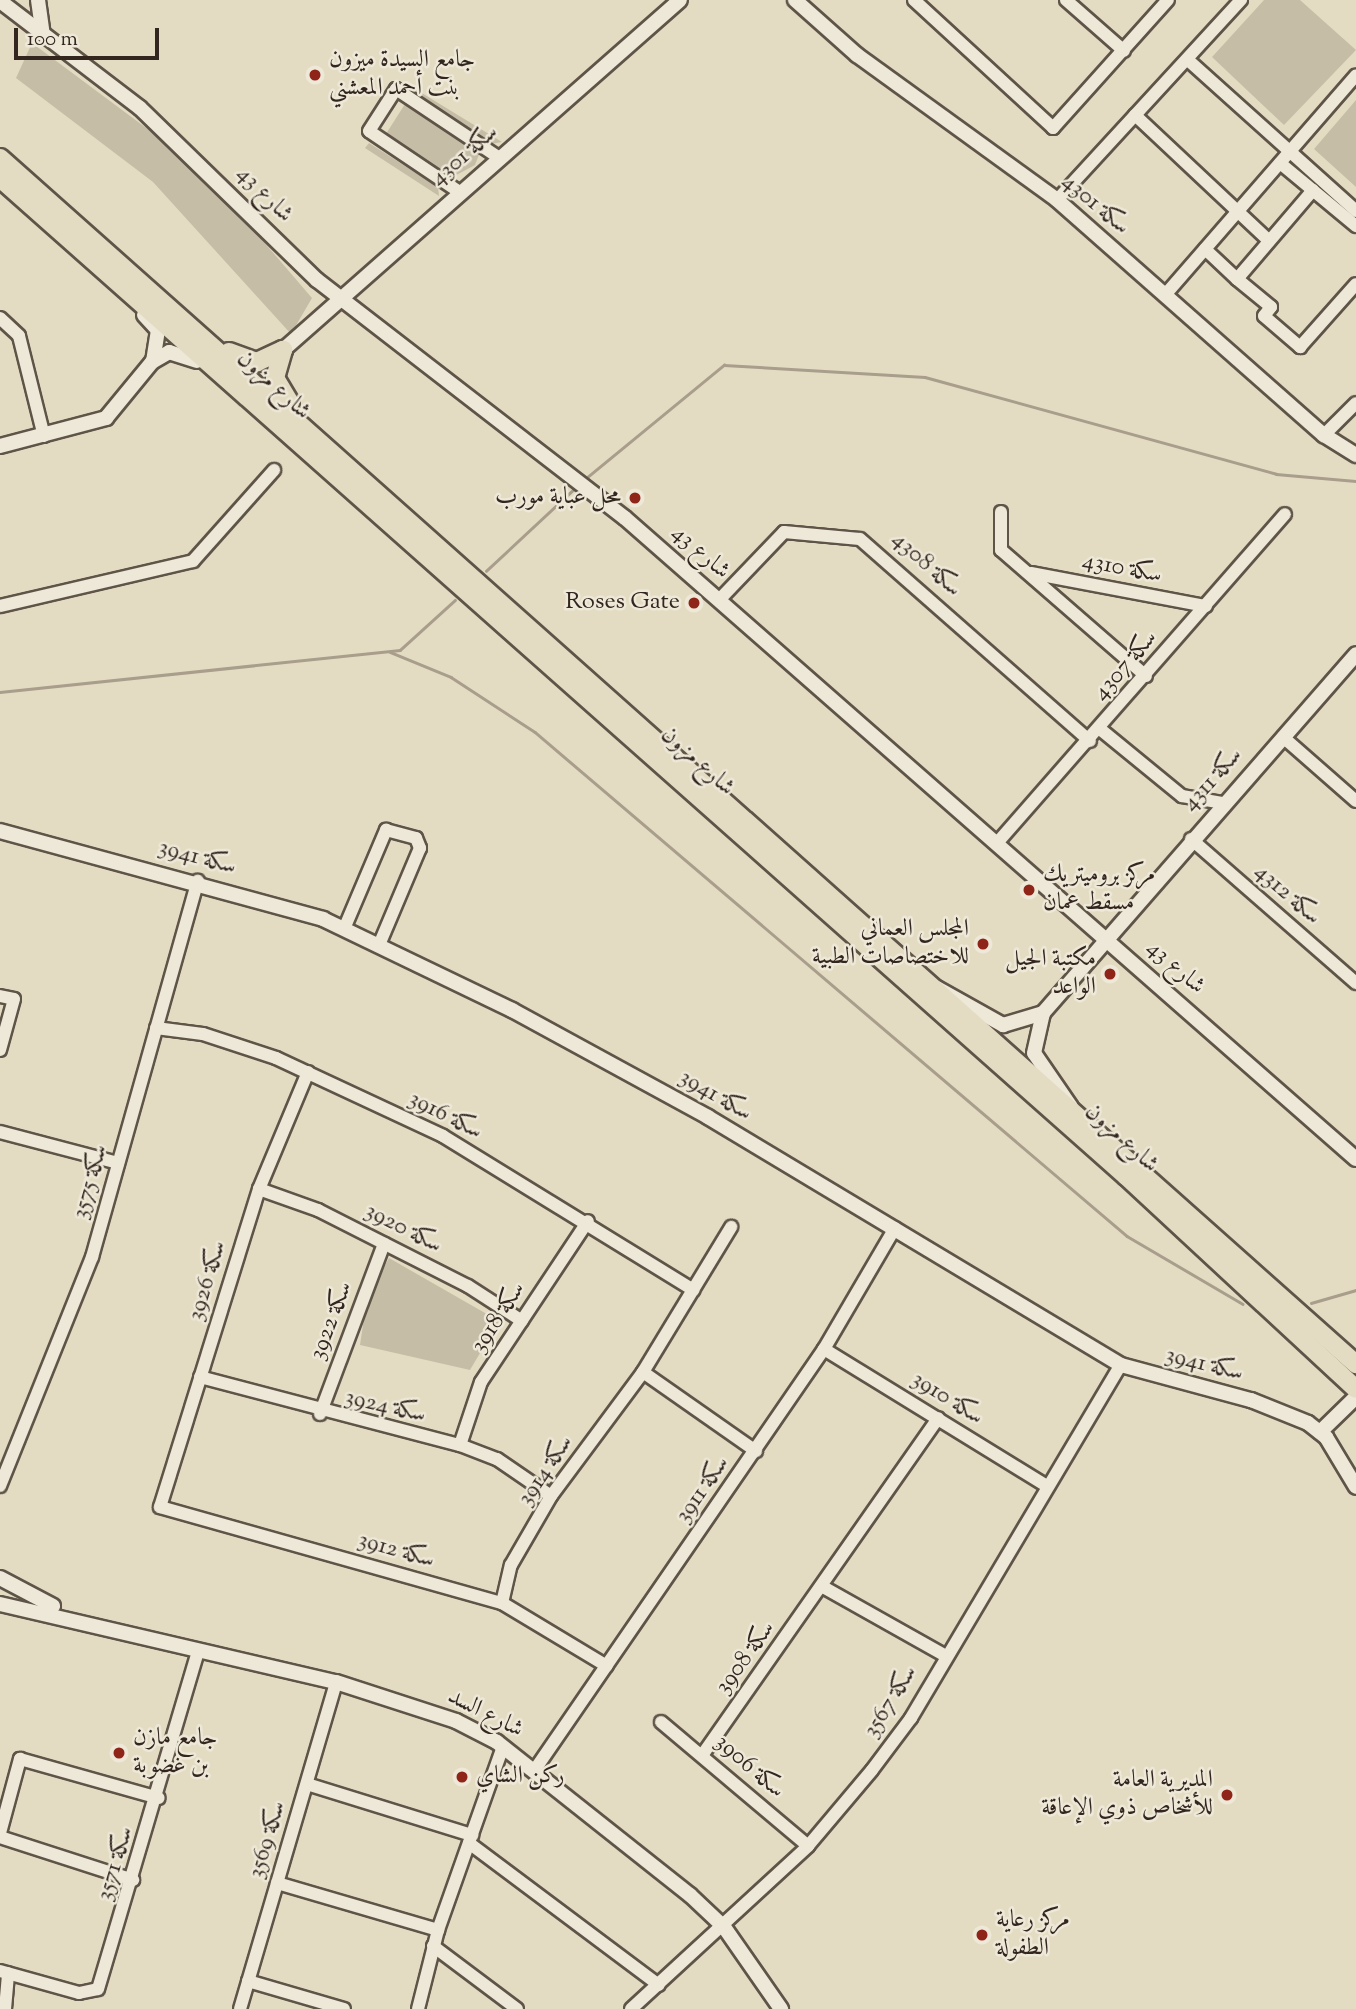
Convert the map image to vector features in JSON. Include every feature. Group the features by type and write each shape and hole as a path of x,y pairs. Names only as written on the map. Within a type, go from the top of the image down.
{"main road":[{"name":"شارع مزون","path":"0,158 1071,1107 1356,1364"},
{"name":"شارع مزون","path":"0,178 1126,1176 1356,1390"},
{"path":"203,338 245,361 268,359 283,350"},
{"path":"283,350 277,388 350,467"}],"street":[{"path":"8,0 21,0"},
{"path":"37,0 43,34"},
{"name":"سكة 4301","path":"283,350 337,296 680,0"},
{"name":"سكة 4301","path":"795,0 857,55 1057,200 1324,435 1356,455"},
{"path":"914,0 1053,128 1168,0"},
{"path":"1066,0 1124,51"},
{"path":"1057,200 1241,0"},
{"name":"شارع 43","path":"0,1 181,145 337,296 582,482 1356,1158"},
{"path":"1188,60 1356,211"},
{"path":"1165,295 1356,75"},
{"path":"458,191 369,131 396,89 498,157"},
{"path":"1135,115 1269,241"},
{"path":"1280,163 1356,226"},
{"path":"1237,279 1313,190"},
{"path":"1205,249 1271,307 1264,316 1300,347 1356,284"},
{"path":"0,446 106,418 152,362 158,330 106,272"},
{"path":"0,318 19,335 44,436"},
{"path":"152,362 182,352 233,383"},
{"path":"1324,435 1356,403"},
{"path":"0,606 193,561 274,470"},
{"name":"سكة 4310","path":"1000,512 1001,550 1031,573 1146,676"},
{"name":"سكة 4307","path":"997,843 1090,741 1285,514"},
{"name":"سكة 4308","path":"719,600 783,532 860,539 1090,741"},
{"name":"سكة 4310","path":"1031,573 1206,606"},
{"name":"سكة 4311","path":"1043,1013 1191,839 1356,654"},
{"path":"1100,729 1182,796 1223,803"},
{"path":"1283,737 1356,801"},
{"path":"344,929 387,830 416,838 420,848 379,945"},
{"name":"سكة 3941","path":"0,831 198,881 344,929 708,1117 1121,1365 1251,1400 1320,1432"},
{"name":"سكة 4312","path":"1191,839 1356,983"},
{"name":"سكة 3575","path":"0,1486 92,1257 198,881"},
{"path":"937,988 1003,1025 1022,1024 1043,1013"},
{"path":"0,996 14,999 0,1050"},
{"path":"1043,1013 1034,1053 1071,1107"},
{"name":"سكة 3916","path":"156,1028 202,1034 308,1072 443,1136 587,1221 693,1290"},
{"name":"سكة 3926","path":"160,1507 259,1189 308,1072"},
{"path":"0,1132 118,1163"},
{"name":"سكة 3920","path":"259,1189 384,1244 522,1321"},
{"name":"سكة 3918","path":"460,1445 481,1382 587,1221"},
{"name":"سكة 3914","path":"502,1602 512,1565 551,1496 643,1372 731,1227"},
{"name":"سكة 3911","path":"536,1768 824,1349 895,1228"},
{"name":"سكة 3922","path":"320,1414 384,1244"},
{"name":"سكة 3910","path":"824,1349 1046,1486"},
{"name":"سكة 3567","path":"631,2009 724,1927 808,1846 911,1718 944,1655 1121,1365"},
{"path":"643,1372 756,1451"},
{"name":"سكة 3924","path":"200,1377 320,1414 460,1445 497,1460 551,1496"},
{"path":"1356,1397 1320,1432 1356,1488"},
{"name":"سكة 3908","path":"704,1754 823,1587 938,1418"},
{"name":"سكة 3912","path":"160,1507 502,1602 607,1666"},
{"name":"شارع السد","path":"0,1578 76,1617"},
{"path":"823,1587 944,1655"},
{"name":"شارع السد","path":"0,1604 76,1617 198,1652 336,1682 456,1721 503,1746 536,1768 724,1927 781,2009"},
{"name":"سكة 3571","path":"4,1972 93,1993 159,1798 198,1652"},
{"name":"سكة 3569","path":"240,2009 336,1682"},
{"name":"سكة 3906","path":"661,1722 704,1754 808,1846"},
{"path":"418,2009 438,1930 503,1746"},
{"path":"133,1880 0,1835 20,1759 159,1798"},
{"path":"306,1784 471,1839 659,1985"},
{"path":"277,1883 438,1930"},
{"path":"433,1947 517,2009"},
{"path":"4,1972 5,2009"},
{"path":"248,1981 344,2009"}],"shaded area":[{"path":"1264,0 1300,0 1356,50 1284,125 1212,57"},
{"path":"32,43 157,136 251,227 312,298 291,334 153,182 16,78"},
{"path":"407,84 502,142 491,144 403,91"},
{"path":"1356,100 1356,187 1314,149"},
{"path":"405,104 480,152 475,165 449,179 384,137"},
{"path":"369,143 438,187 439,196 365,148"},
{"path":"389,1258 499,1321 470,1370 360,1345 367,1298"}],"waterway":[{"path":"585,479 724,365 925,377 1276,474 1356,481"},
{"path":"486,571 577,486"},
{"path":"0,692 400,650 455,600"},
{"path":"390,652 451,677 535,732 1127,1236 1243,1304"},
{"path":"1311,1303 1356,1290"}],"place":[{"name":"جامع السيدة ميزون بنت أحمد المعشني","path":"315,75"},
{"name":"محل عباية مورب","path":"635,498"},
{"name":"Roses Gate","path":"694,603"},
{"name":"مركز بروميتريك مسقط عمان","path":"1029,890"},
{"name":"المجلس العماني للاختصاصات الطبية","path":"983,944"},
{"name":"مكتبة الجيل الواعد","path":"1110,974"},
{"name":"جامع مازن بن غضوبة","path":"119,1753"},
{"name":"ركن الشاي","path":"462,1777"},
{"name":"المديرية العامة للأشخاص ذوي الإعاقة","path":"1227,1795"},
{"name":"مركز رعاية الطفولة","path":"982,1935"}]}
